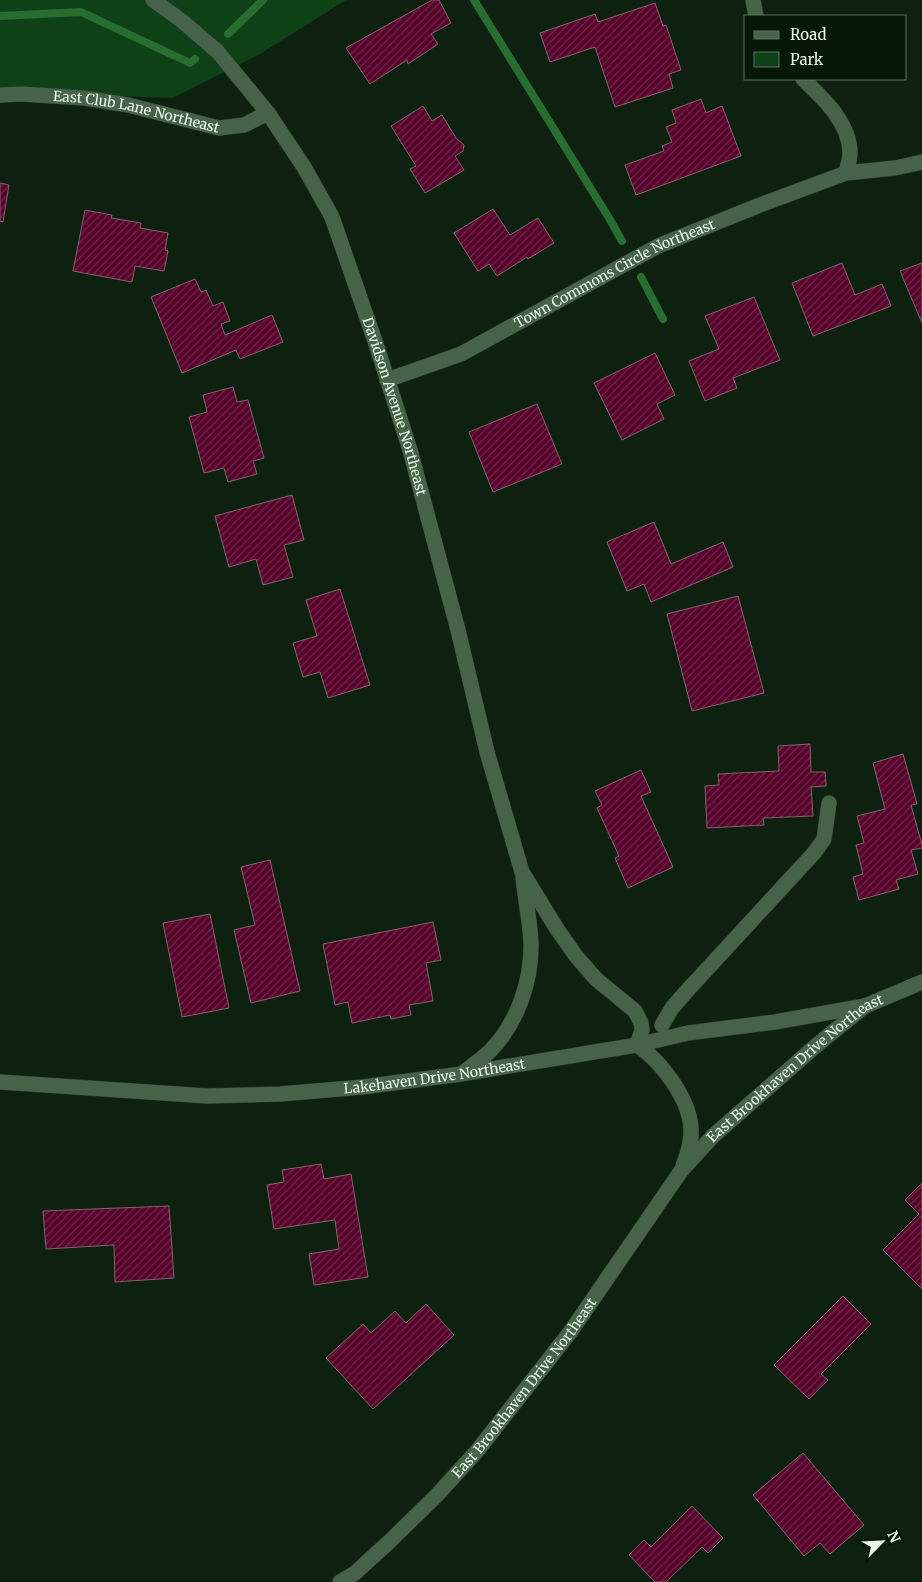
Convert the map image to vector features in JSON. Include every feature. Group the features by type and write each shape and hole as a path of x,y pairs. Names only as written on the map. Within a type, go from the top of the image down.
{"street":[{"name":"Davidson Avenue Northeast","path":"153,0 182,21 218,52 268,113 304,167 332,217 410,450 458,630 487,752 522,872 531,943 528,973 521,1001 507,1030 490,1051 461,1074"},
{"path":"753,0 756,15"},
{"path":"804,80 826,100 845,131 850,154 846,173"},
{"name":"East Club Lane Northeast","path":"0,95 22,94 84,98 128,105 219,128 244,125 268,113"},
{"name":"Town Commons Circle Northeast","path":"387,380 461,354 658,246 846,173 895,168 922,162"},
{"path":"662,1025 672,1008 685,993 814,853 824,839 829,803"},
{"name":"Davidson Avenue Northeast","path":"522,872 557,929 576,956 596,979 635,1011 662,1025 688,1034"},
{"name":"East Brookhaven Drive Northeast","path":"340,1582 355,1573 389,1542 477,1451 572,1331 681,1171 713,1136 818,1044 865,1006 922,982"},
{"name":"Lakehaven Drive Northeast","path":"0,1082 207,1096 280,1094 461,1074 637,1045 688,1034 775,1022 865,1006"},
{"path":"635,1011 642,1030 637,1045"},
{"name":"East Brookhaven Drive Northeast","path":"637,1045 656,1060 681,1096 687,1110 691,1127 690,1147 681,1171"}],"green space":[{"path":"0,0 346,0 260,54 173,98 0,92"}],"building":[{"path":"432,0 439,0 451,23 431,34 438,44 408,64 407,60 370,84 346,48"},
{"path":"655,3 663,26 666,25 681,70 669,74 673,88 615,107 595,47 550,62 540,33 595,14 598,22"},
{"path":"701,99 706,113 722,106 741,156 636,195 625,165 664,151 662,146 672,142 666,127 676,123 672,110"},
{"path":"423,106 432,121 442,115 456,138 464,145 463,151 455,156 464,170 425,193 410,169 416,166 391,126"},
{"path":"0,183 9,185 3,222 0,221"},
{"path":"493,209 510,235 538,218 554,243 497,276 489,264 478,271 454,233"},
{"path":"85,210 112,215 111,218 141,223 140,228 168,233 165,250 168,251 164,271 135,266 132,282 73,271"},
{"path":"842,263 855,295 882,284 891,306 813,336 792,283"},
{"path":"922,263 922,323 900,271"},
{"path":"195,279 201,292 206,290 213,306 223,302 230,321 221,324 225,335 272,315 283,342 240,359 236,350 182,373 151,297"},
{"path":"754,297 780,360 733,378 737,388 705,401 689,361 719,349 705,316"},
{"path":"655,353 675,395 657,404 664,419 622,440 594,383"},
{"path":"233,387 237,402 248,400 264,458 253,461 257,474 228,482 224,468 204,473 189,417 207,412 203,395"},
{"path":"537,404 562,464 493,492 469,432"},
{"path":"292,495 304,540 284,545 293,577 263,585 256,559 229,567 215,516"},
{"path":"654,522 671,564 723,542 733,567 651,602 644,584 627,591 607,542"},
{"path":"340,589 370,685 328,698 320,672 303,677 293,643 317,636 306,600"},
{"path":"738,596 764,693 692,711 667,614"},
{"path":"810,744 811,772 825,772 826,786 811,787 813,816 763,818 764,825 707,828 705,786 719,785 718,774 779,771 778,746"},
{"path":"903,754 917,804 911,805 922,848 911,850 918,874 896,880 899,889 859,900 853,877 863,874 856,845 864,843 857,816 885,809 873,763"},
{"path":"641,770 651,792 641,796 673,867 628,888 615,858 619,856 597,808 602,805 595,791"},
{"path":"270,860 300,991 251,1003 234,930 255,925 241,867"},
{"path":"210,914 229,1008 182,1017 163,923"},
{"path":"433,922 441,960 426,963 433,1001 409,1005 411,1015 391,1019 390,1015 352,1023 348,1002 335,1005 323,944"},
{"path":"321,1164 324,1179 351,1174 368,1277 314,1285 309,1254 339,1249 335,1220 274,1229 267,1185 284,1182 282,1170"},
{"path":"922,1183 922,1289 883,1250 919,1214 905,1200"},
{"path":"169,1206 174,1278 115,1282 114,1245 46,1249 43,1211"},
{"path":"843,1296 871,1324 821,1374 828,1380 809,1399 774,1365"},
{"path":"426,1304 454,1335 373,1409 326,1358 363,1324 371,1333 395,1311 406,1323"},
{"path":"803,1453 864,1525 830,1554 820,1543 804,1556 753,1495"},
{"path":"692,1506 723,1538 708,1553 702,1547 666,1582 655,1582 629,1555 644,1540 651,1547"}],"waterway":[{"path":"228,34 263,0"},
{"path":"474,0 622,241"},
{"path":"0,16 81,12 190,63 195,59"},
{"path":"641,277 663,319"}]}
